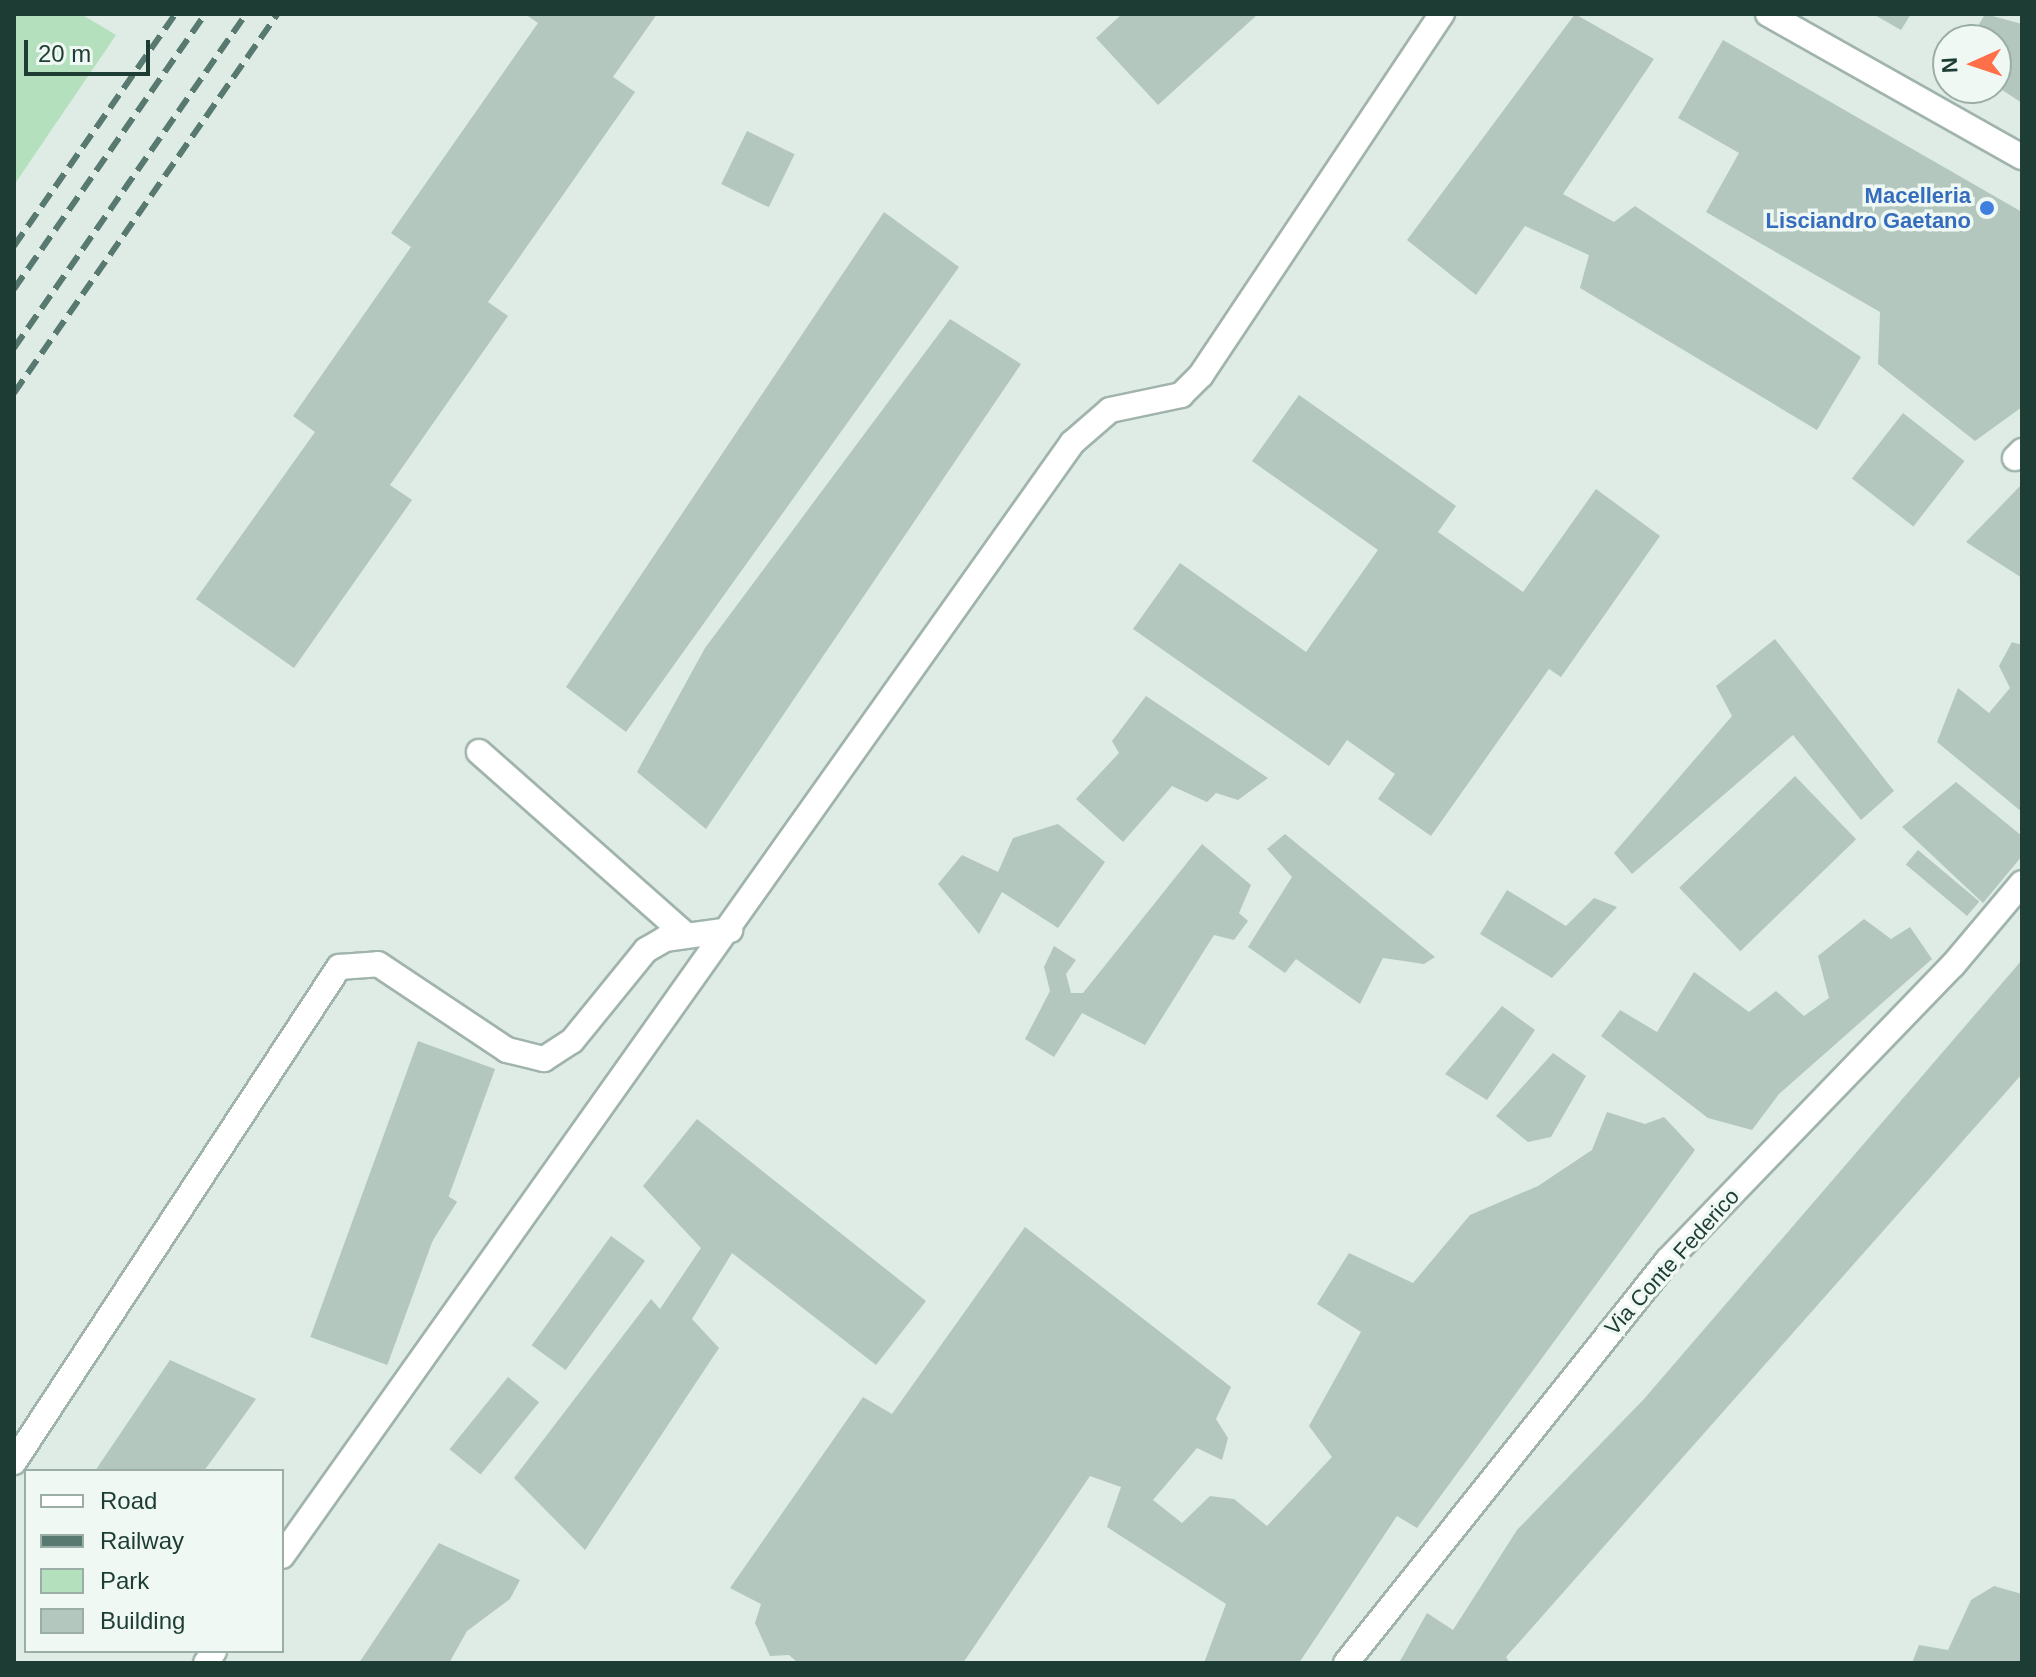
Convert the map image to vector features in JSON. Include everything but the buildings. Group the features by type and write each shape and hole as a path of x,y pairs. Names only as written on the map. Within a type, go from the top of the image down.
{"street":[{"path":"284,1553 1083,430 1110,410 1181,395 1201,375 1442,14"},
{"path":"1768,14 2022,157"},
{"path":"479,752 686,935"},
{"name":"Via Conte Federico","path":"1346,1663 1668,1260 1953,965 2022,883"},
{"path":"14,1462 339,967 378,964 507,1050 544,1059 572,1041 646,950 686,935 730,930"}],"green space":[{"path":"14,14 81,14 116,35 14,185"}],"railway":[{"path":"14,246 175,14"},
{"path":"14,289 205,14"},
{"path":"14,348 246,14"},
{"path":"14,393 277,14"}],"place":[{"name":"Macelleria Lisciandro Gaetano","path":"1987,208"}]}
